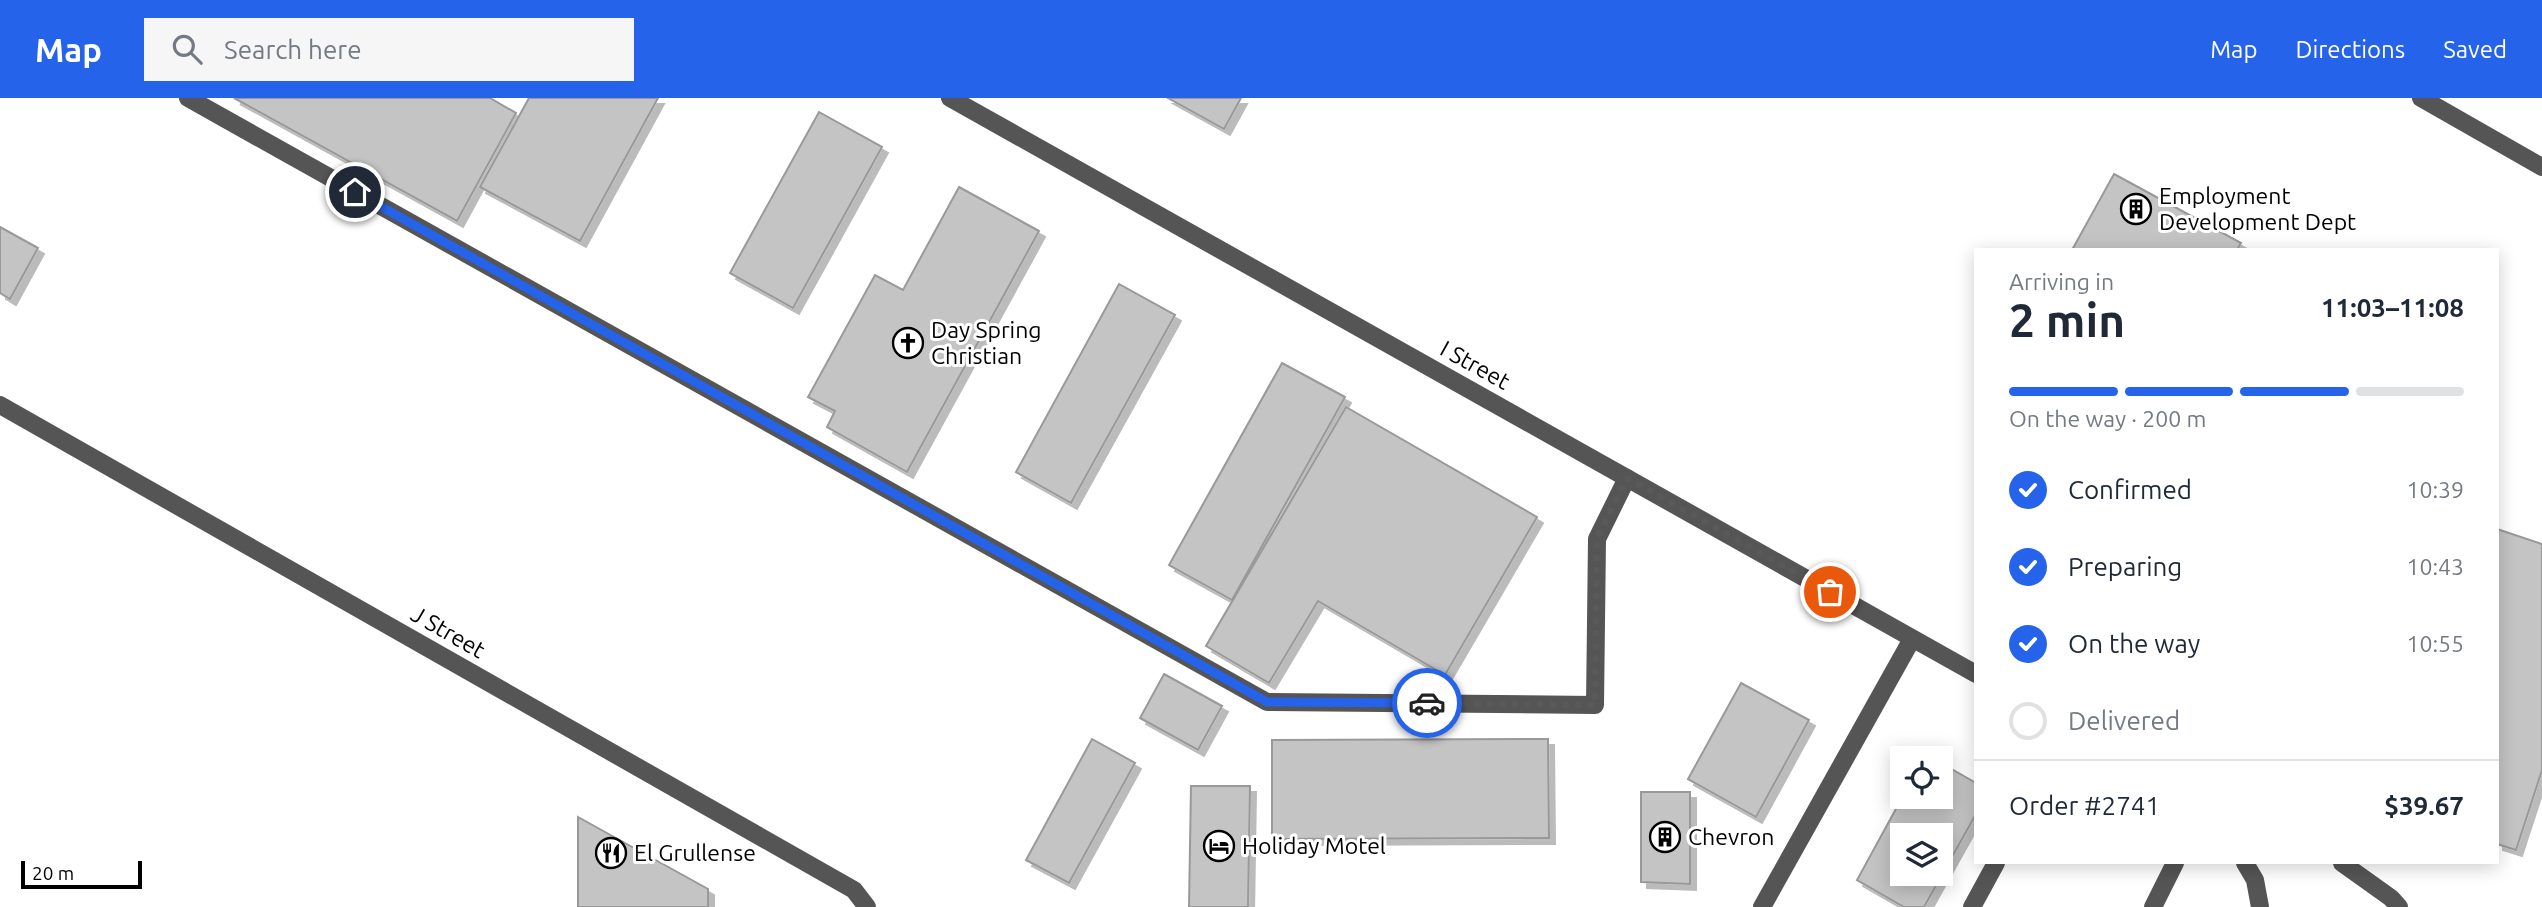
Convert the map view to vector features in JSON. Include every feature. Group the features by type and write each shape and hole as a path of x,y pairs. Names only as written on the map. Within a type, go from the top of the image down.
{"street":[{"path":"188,98 1267,702 1595,705 1597,538 1627,478"},
{"name":"I Street","path":"950,98 1974,673"},
{"path":"2421,98 2542,167"},
{"name":"J Street","path":"0,405 842,884 854,891 867,907"},
{"path":"1762,907 1912,639"},
{"path":"1972,907 1995,864"},
{"path":"2153,907 2174,864"},
{"path":"2246,864 2255,880 2260,907"},
{"path":"2344,864 2391,898 2399,907"}],"building":[{"path":"234,98 490,98 516,113 457,221"},
{"path":"529,98 658,98 580,241 480,187"},
{"path":"1168,98 1241,98 1224,129"},
{"path":"819,112 882,147 793,308 730,273"},
{"name":"Employment Development Dept","path":"2114,174 2241,243 2238,248 2073,248"},
{"name":"Day Spring Christian","path":"959,187 1039,231 907,472 827,427 835,411 808,397 875,275 903,290"},
{"path":"0,227 38,248 10,299 0,293"},
{"path":"1119,284 1175,315 1071,503 1016,472"},
{"path":"1282,363 1345,397 1232,600 1169,565"},
{"path":"1346,407 1537,517 1445,675 1318,601 1269,683 1206,646"},
{"path":"2499,530 2542,544 2542,770 2516,850 2499,845"},
{"path":"1164,674 1222,706 1198,750 1140,718"},
{"name":"Chevron","path":"1741,683 1809,720 1756,817 1688,779"},
{"path":"1092,739 1135,763 1069,883 1026,860"},
{"path":"1548,739 1549,838 1272,839 1272,740"},
{"path":"1953,770 1974,782 1974,818 1953,855 1953,823 1890,823 1890,886 1936,886 1924,907 1904,907 1857,880 1896,809 1953,809"},
{"name":"Holiday Motel","path":"1191,786 1250,786 1248,907 1189,907"},
{"name":"Chevron","path":"1641,792 1690,792 1690,884 1641,882"},
{"name":"El Grullense","path":"578,817 708,889 708,907 578,907"}],"way so far":[{"path":"1427,703 1595,705 1597,538 1627,478 1830,592"}],"place":[{"name":"Employment Development Dept","path":"2136,209"},
{"name":"Day Spring Christian","path":"908,343"},
{"name":"Chevron","path":"1665,837"},
{"name":"Holiday Motel","path":"1219,846"},
{"name":"El Grullense","path":"611,853"}],"route":[{"path":"355,192 1267,702 1427,703"}]}
